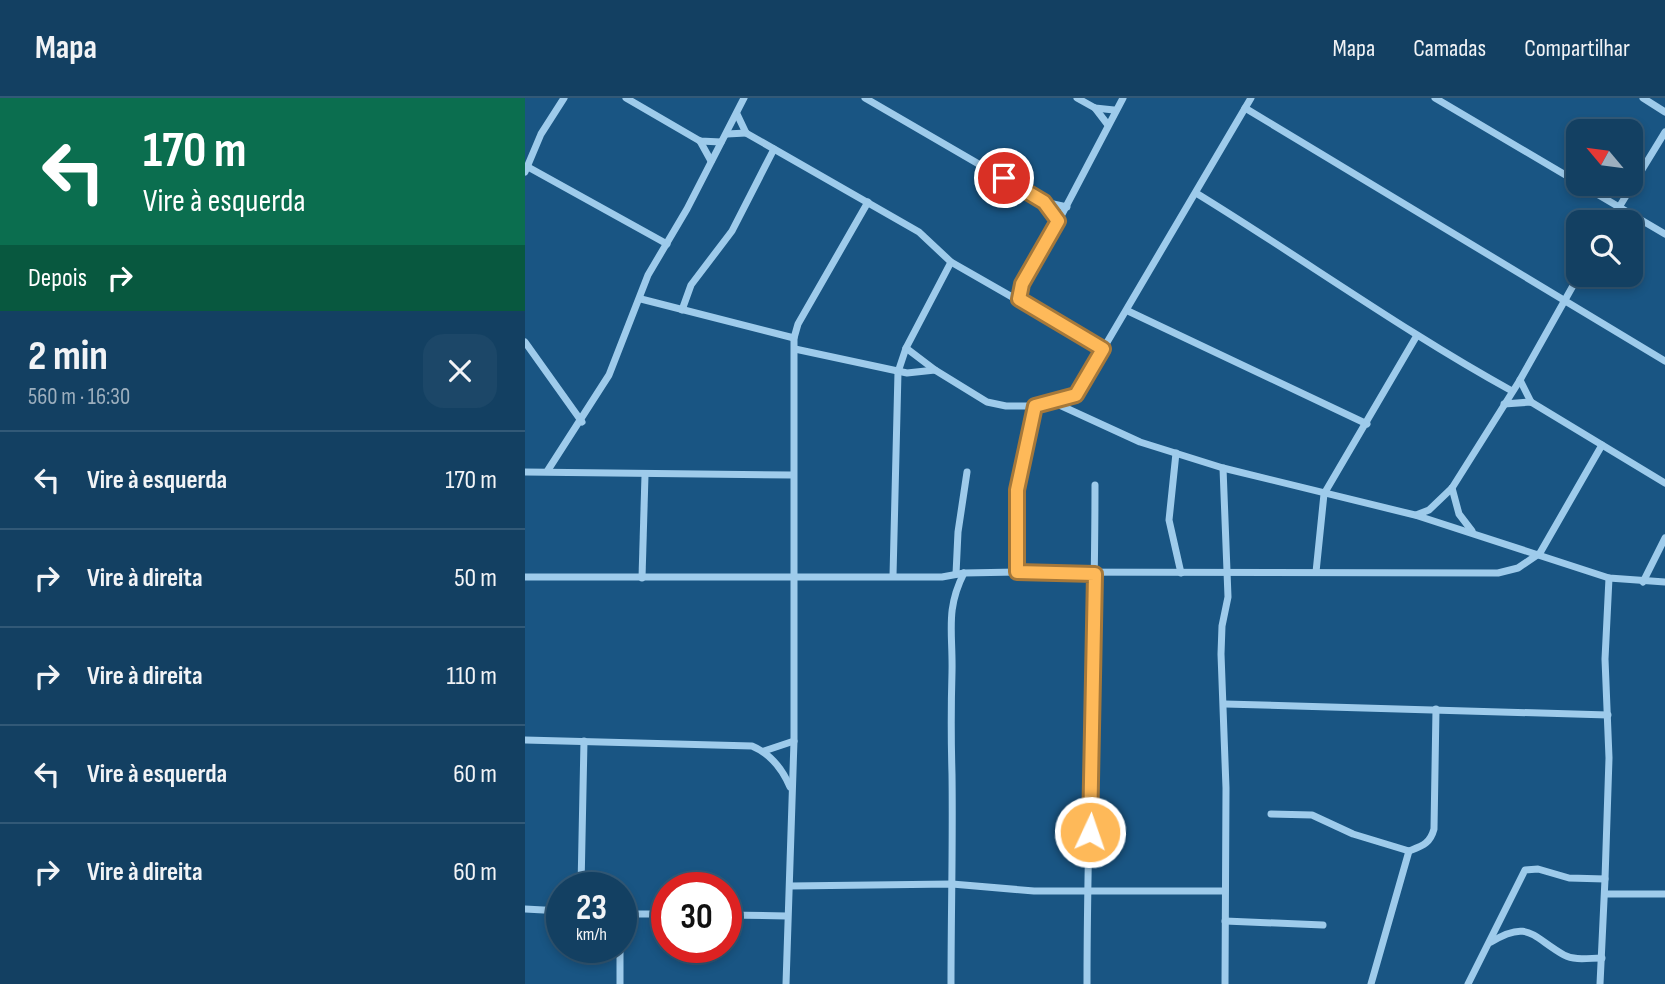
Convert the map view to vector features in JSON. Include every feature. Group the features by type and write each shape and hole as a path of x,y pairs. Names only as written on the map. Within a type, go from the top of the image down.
{"street":[{"path":"565,98 541,134 526,169 667,244"},
{"path":"626,98 700,141 721,142"},
{"path":"548,470 582,422 609,374 641,299 648,275 727,134 744,98"},
{"path":"866,98 1044,202 1067,207"},
{"path":"1077,98 1095,108 1114,110"},
{"path":"1019,299 1022,284 1067,207 1114,110 1123,98"},
{"path":"906,348 935,370 987,402 1019,407 1035,406 1076,395 1128,311 1251,98"},
{"path":"1436,98 1566,175"},
{"path":"1643,98 1665,111"},
{"path":"1095,108 1108,125"},
{"path":"1245,108 1665,361"},
{"path":"737,114 746,133"},
{"path":"1617,210 1665,132"},
{"path":"727,134 746,133 868,202 930,241 951,262 1103,349"},
{"path":"700,141 711,161"},
{"path":"682,310 691,285 732,231 774,149"},
{"path":"1196,193 1308,262 1416,337 1512,391"},
{"path":"1601,196 1665,234"},
{"path":"786,984 793,741 794,338 798,324 868,202"},
{"path":"1044,202 1058,221"},
{"path":"893,576 898,372 906,348 951,262"},
{"path":"1004,291 1022,284"},
{"path":"1415,515 1429,510 1452,488 1520,380 1572,287"},
{"path":"641,299 794,338"},
{"path":"1128,311 1367,424"},
{"path":"1317,572 1324,494 1416,337"},
{"path":"525,342 582,422"},
{"path":"525,357 530,349"},
{"path":"795,349 898,372 935,370"},
{"path":"1520,380 1531,402 1665,483"},
{"path":"1076,395 1081,414"},
{"path":"1055,402 1140,442 1223,468 1415,515 1540,553 1609,578 1665,582"},
{"path":"1504,404 1531,402"},
{"path":"1017,572 1017,490 1035,406"},
{"path":"525,577 942,577 960,573 1017,572 1498,573 1518,568 1540,553 1602,445"},
{"path":"1176,453 1169,520 1181,573"},
{"path":"1223,468 1227,573 1221,654 1225,705 1225,984"},
{"path":"525,472 548,470 645,475 792,475"},
{"path":"951,984 950,638 954,592 960,573 958,532 967,472"},
{"path":"642,578 645,475"},
{"path":"1087,984 1086,891 1092,805 1095,485"},
{"path":"1452,488 1459,514 1473,532"},
{"path":"1643,582 1665,538"},
{"path":"942,577 954,592"},
{"path":"1600,984 1605,894 1608,715 1605,659 1609,578"},
{"path":"1225,705 1608,715"},
{"path":"1371,984 1409,852 1431,840 1434,829 1436,709"},
{"path":"525,740 740,744 764,751 779,767 791,787"},
{"path":"581,872 584,741"},
{"path":"764,751 793,741"},
{"path":"1271,814 1312,815 1353,834 1409,852"},
{"path":"1468,984 1525,870 1538,869 1569,878 1605,879"},
{"path":"790,886 952,884 1007,890 1225,891"},
{"path":"1605,894 1665,894"},
{"path":"525,909 546,910"},
{"path":"742,915 787,916"},
{"path":"1225,921 1323,925"},
{"path":"1490,943 1507,933 1528,931 1574,958 1602,958"},
{"path":"620,963 620,984"}],"route":[{"path":"1004,178 1044,202 1058,221 1022,284 1019,299 1103,349 1076,395 1035,406 1017,490 1017,572 1095,574 1090,832"}]}
